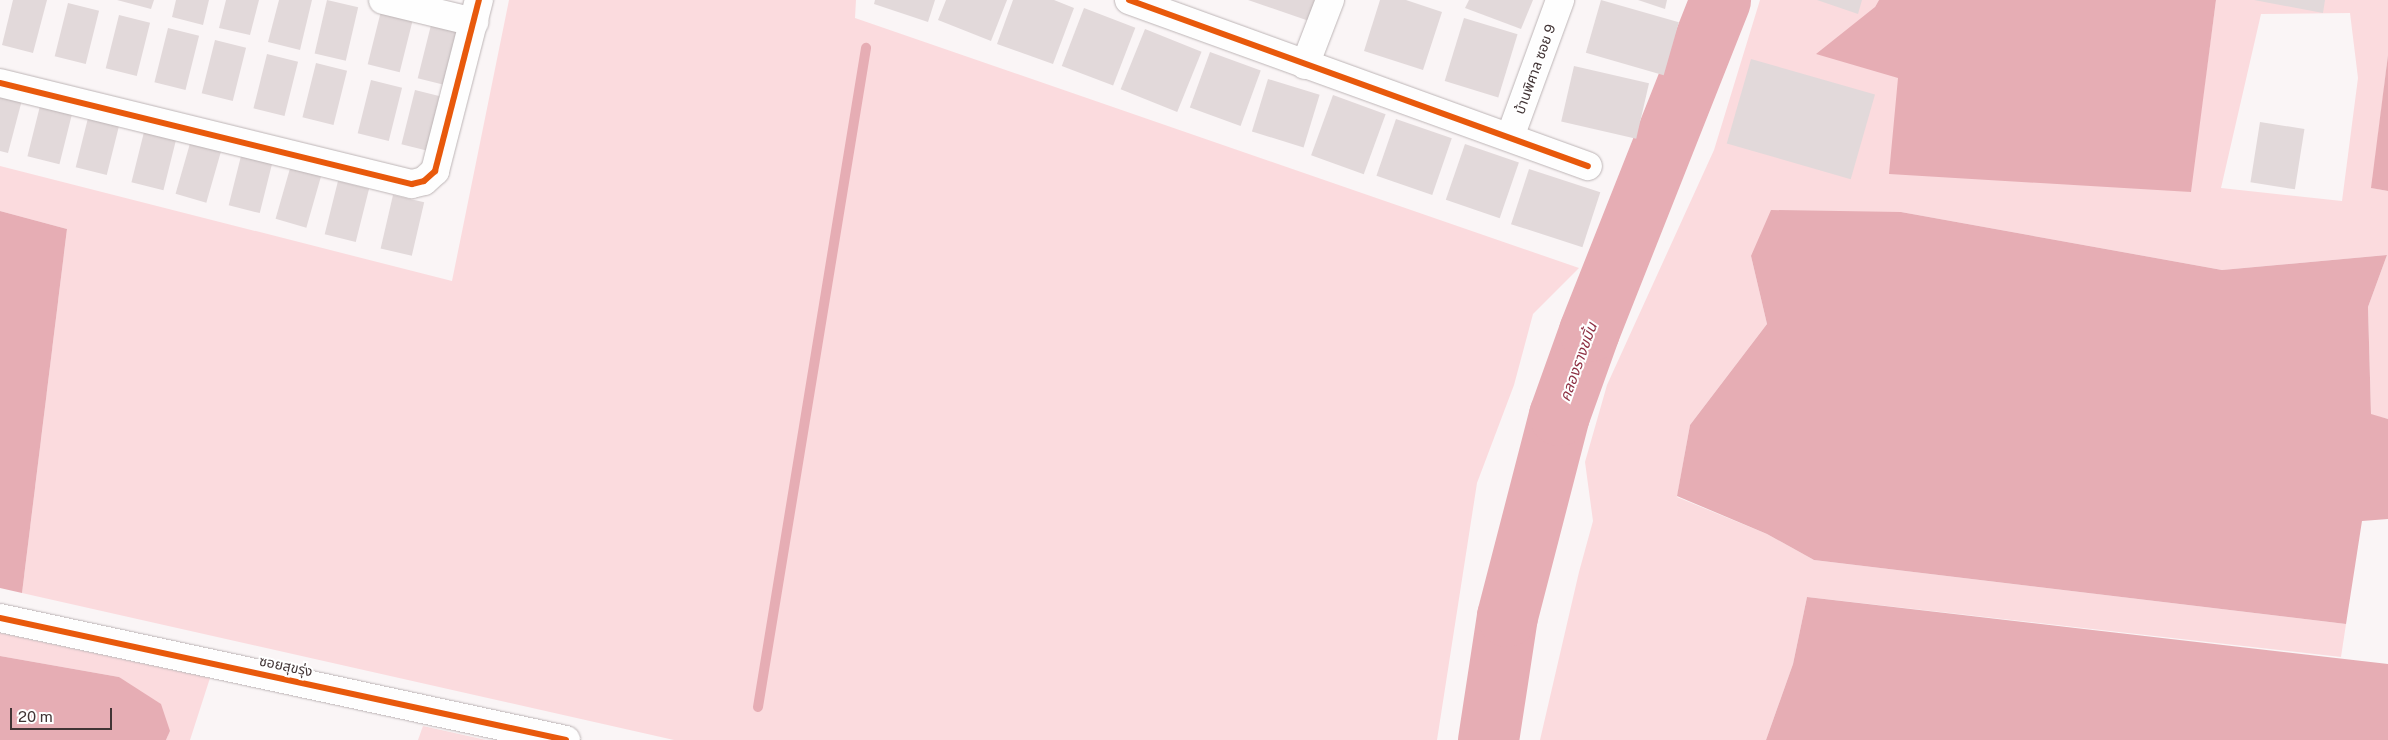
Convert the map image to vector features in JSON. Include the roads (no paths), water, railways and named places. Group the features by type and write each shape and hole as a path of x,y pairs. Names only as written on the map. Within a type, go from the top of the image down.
{"street":[{"path":"0,83 412,184 424,181 434,171 477,11 383,0"},
{"path":"1129,0 1588,166"},
{"path":"1305,65 1330,0"},
{"name":"บ้านพิศาล ซอย 9","path":"1510,137 1560,0"},
{"name":"ซอยสุขรุ่ง","path":"0,618 566,740"}],"waterway":[{"name":"คลองรางขมิ้น","path":"1488,740 1507,616 1559,415 1589,331 1720,0"},
{"path":"758,707 866,48"}]}
